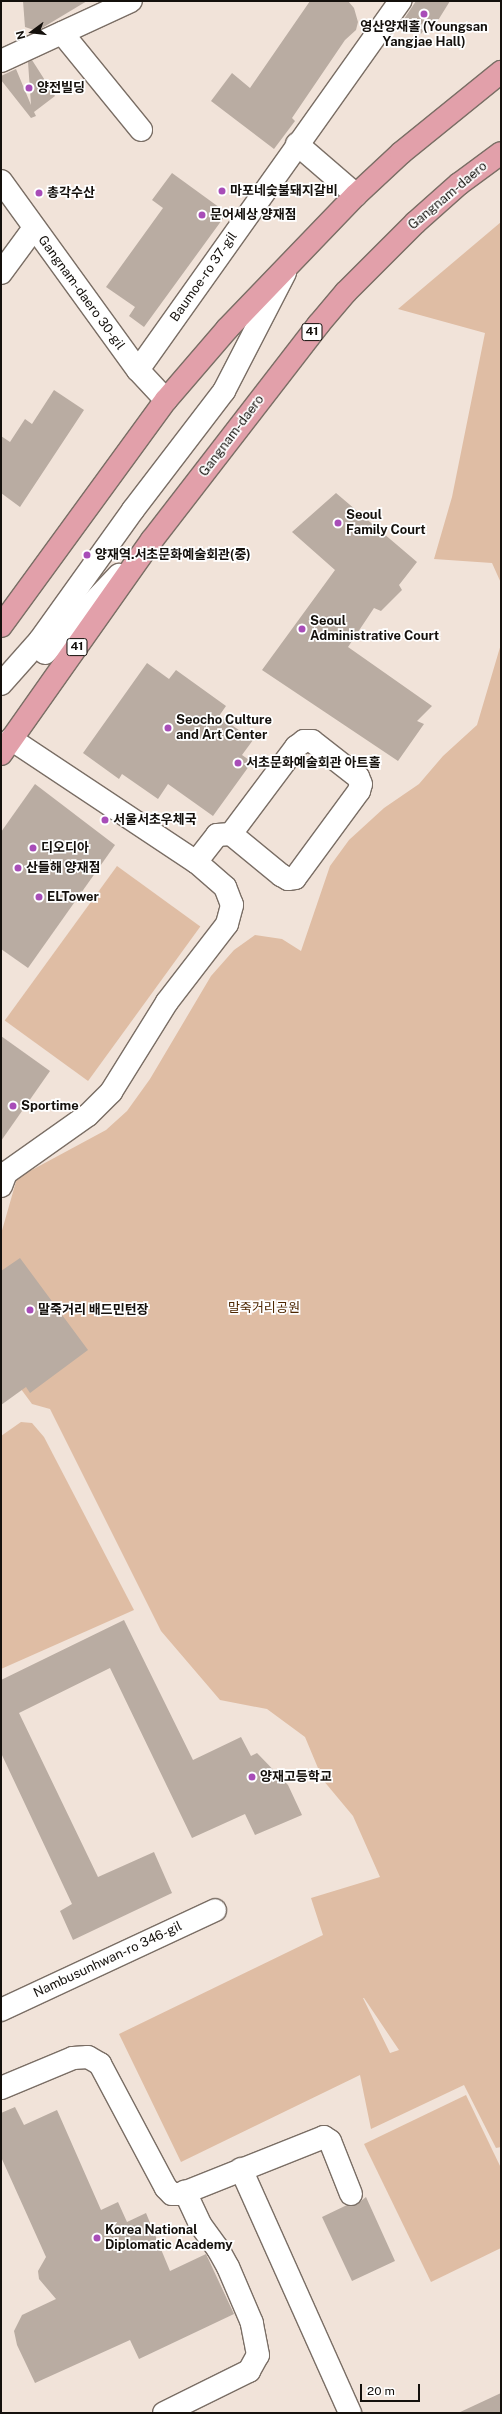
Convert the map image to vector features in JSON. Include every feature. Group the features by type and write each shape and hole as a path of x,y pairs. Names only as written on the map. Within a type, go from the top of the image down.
{"main road":[{"path":"1,626 166,400 227,329 356,195 401,153 501,72"},
{"name":"Gangnam-daero","path":"6,746 152,540 346,292 415,223 459,184 501,153"}],"street":[{"path":"1,61 131,1"},
{"name":"Baumoe-ro 37-gil","path":"138,370 400,1"},
{"path":"62,33 141,130"},
{"path":"297,144 356,195"},
{"name":"Gangnam-daero 30-gil","path":"1,181 138,370 166,400"},
{"path":"1,273 34,228"},
{"path":"1,684 40,640 133,510 224,391 288,266"},
{"path":"1,702 152,540"},
{"path":"196,862 217,835 231,834 281,875 288,879 295,878 359,791 361,784 358,777 312,741 304,741 296,747 231,834"},
{"path":"1,1186 6,1173 88,1115 111,1092 167,1002 227,924 232,905 225,887 196,862 6,746"},
{"name":"Nambusunhwan-ro 346-gil","path":"1,2010 215,1910"},
{"path":"1,2088 73,2058 84,2056 100,2064 168,2191 174,2195 324,2137 330,2141 351,2194"},
{"path":"241,2169 350,2413"},
{"path":"164,2413 249,2371 258,2355 252,2323 228,2268 218,2249 201,2226 185,2192"}],"green space":[{"path":"501,222 501,583 492,563 434,559 452,497 485,333 398,309"},
{"name":"말죽거리공원","path":"501,644 501,2147 496,2148 464,2085 371,2129 360,2075 181,2162 119,2034 323,1935 311,1898 380,1877 353,1816 323,1780 305,1737 267,1709 220,1700 161,1631 50,1409 32,1404 1,1362 1,1234 17,1178 106,1130 127,1111 150,1079 211,976 234,950 255,935 282,939 301,951 330,866 349,840 384,808 419,784 443,756 477,725","holes":["364,1998 399,2050 390,2053"]},
{"path":"117,866 200,927 88,1081 5,1021"},
{"path":"21,1422 32,1423 44,1437 134,1610 1,1669 1,1436"},
{"path":"466,2095 501,2168 501,2248 431,2282 364,2144"}],"building":[{"path":"23,1 87,1 37,31 25,27"},
{"path":"310,1 348,1 354,8 358,22 356,30 345,40 292,118 295,121 274,149 211,101 232,73 250,88"},
{"name":"영산양재홀 (Youngsan Yangjae Hall)","path":"416,1 450,1 437,22 431,20 421,34 404,19"},
{"name":"양전빌딩","path":"32,60 55,96 34,112 36,116 31,118 1,80 1,76 16,69 31,105 28,62"},
{"path":"172,173 227,213 144,327 129,316 135,307 106,287 163,208 152,200"},
{"path":"54,390 84,410 20,507 1,493 1,436 10,442 25,419 32,424"},
{"path":"336,493 417,562 399,585 402,590 381,611 374,608 348,647 432,706 417,721 424,724 398,761 262,670 335,570 292,532"},
{"name":"Seocho Culture and Art Center","path":"147,663 169,679 176,670 226,706 219,716 253,740 242,755 252,762 213,816 168,784 158,799 122,774 119,779 83,753"},
{"name":"ELTower","path":"35,784 115,845 28,968 1,949 1,832"},
{"name":"Sportime","path":"1,1036 50,1071 1,1141"},
{"name":"말죽거리 배드민턴장","path":"20,1258 88,1350 30,1393 26,1387 1,1405 1,1271"},
{"name":"양재고등학교","path":"124,1620 193,1760 241,1737 251,1756 257,1753 288,1785 302,1815 255,1835 245,1814 192,1838 110,1668 19,1713 98,1877 154,1852 172,1893 73,1940 60,1911 72,1904 1,1753 1,1680"},
{"name":"Korea National Diplomatic Academy","path":"15,2107 24,2125 57,2110 101,2210 118,2202 127,2222 146,2213 170,2271 206,2254 234,2314 139,2359 130,2340 35,2383 17,2345 14,2331 22,2315 56,2299 39,2279 38,2271 46,2257 1,2157 1,2113"},
{"path":"366,2197 395,2261 352,2281 322,2217 347,2205 356,2205"},
{"path":"501,2393 501,2413 458,2413"}],"place":[{"name":"영산양재홀 (Youngsan Yangjae Hall)","path":"424,14"},
{"name":"양전빌딩","path":"29,88"},
{"name":"마포네숯불돼지갈비","path":"222,191"},
{"name":"총각수산","path":"39,193"},
{"name":"문어세상 양재점","path":"202,215"},
{"name":"Seoul Family Court","path":"338,523"},
{"name":"양재역.서초문화예술회관(중)","path":"87,555"},
{"name":"Seoul Administrative Court","path":"302,629"},
{"name":"Seocho Culture and Art Center","path":"168,728"},
{"name":"서초문화예술회관 아트홀","path":"238,763"},
{"name":"서울서초우체국","path":"105,820"},
{"name":"디오디아","path":"33,848"},
{"name":"산들해 양재점","path":"18,868"},
{"name":"ELTower","path":"39,897"},
{"name":"Sportime","path":"13,1106"},
{"name":"말죽거리 배드민턴장","path":"30,1310"},
{"name":"양재고등학교","path":"252,1777"},
{"name":"Korea National Diplomatic Academy","path":"97,2238"}]}
